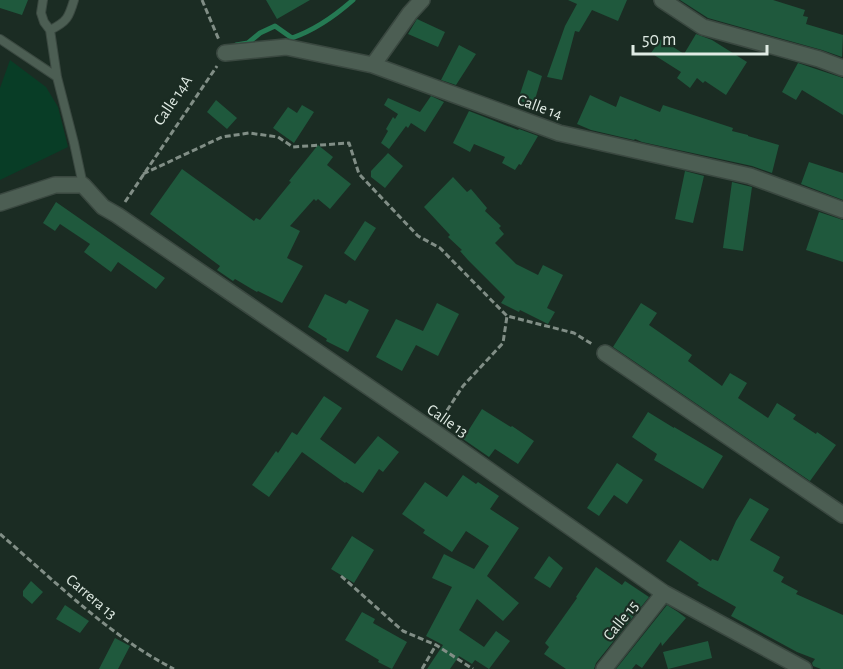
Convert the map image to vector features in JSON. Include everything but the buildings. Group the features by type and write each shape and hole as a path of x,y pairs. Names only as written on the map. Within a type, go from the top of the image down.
{"street":[{"path":"373,64 422,0"},
{"path":"662,0 703,27 819,59 843,68"},
{"name":"Calle 14","path":"225,53 286,47 373,64 559,133 750,176 843,210"},
{"path":"0,203 54,185 83,185"},
{"name":"Calle 13","path":"83,185 103,207 664,593 804,669"},
{"path":"605,353 843,515"},
{"name":"Calle 15","path":"604,669 664,593"}],"lane":[{"path":"43,0 41,13 50,30 57,77 83,185"},
{"path":"50,30 63,24 70,15 74,0"},
{"path":"0,39 57,77"}],"path":[{"path":"202,0 225,53"},
{"name":"Calle 14A","path":"117,215 225,53"},
{"path":"143,174 222,137 240,134 278,137 293,147 349,143 359,174 418,236 440,248 507,316 574,333 605,353"},
{"path":"433,432 463,386 503,343 507,316"},
{"name":"Carrera 13","path":"0,534 125,639 174,669"},
{"path":"341,576 403,631 436,645 473,669"},
{"path":"422,669 436,645"}],"green space":[{"path":"10,60 46,87 58,107 68,147 0,180 0,88"}],"waterway":[{"path":"236,45 248,43 260,33 275,26 292,38 324,22 353,0"}]}
